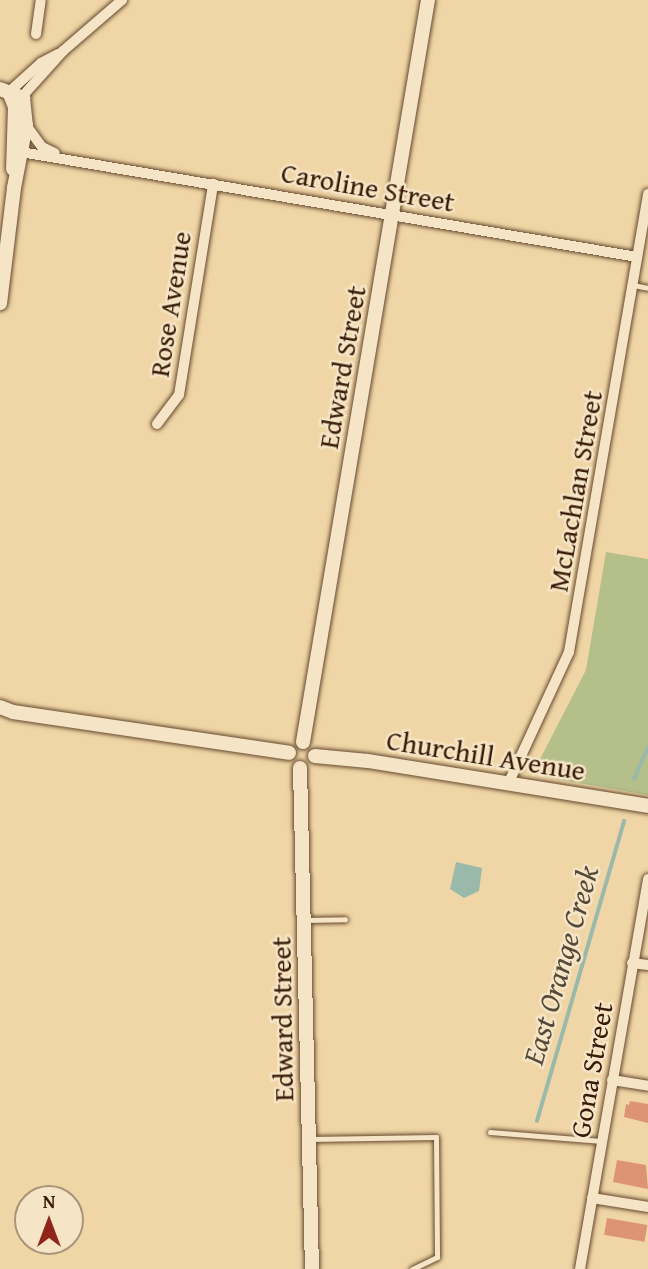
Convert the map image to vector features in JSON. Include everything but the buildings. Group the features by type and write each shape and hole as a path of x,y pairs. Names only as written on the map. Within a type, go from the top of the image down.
{"street":[{"path":"36,34 41,0"},
{"path":"10,94 41,63 63,51 122,0"},
{"name":"Edward Street","path":"303,742 428,0"},
{"path":"0,303 18,151 26,125 10,94"},
{"path":"10,94 18,151"},
{"name":"Caroline Street","path":"26,125 42,147 92,163"},
{"name":"Caroline Street","path":"18,151 637,257"},
{"name":"Rose Avenue","path":"158,424 179,395 213,184"},
{"name":"McLachlan Street","path":"508,783 569,652 648,194"},
{"path":"0,707 13,712 289,752"},
{"path":"303,742 313,748 315,756 308,766 300,768 293,764 289,752 295,744 303,742"},
{"name":"Churchill Avenue","path":"315,756 368,761 648,806"},
{"name":"Edward Street","path":"300,768 312,1269"},
{"name":"Gona Street","path":"580,1269 648,879"},
{"path":"632,963 648,965"},
{"path":"612,1080 648,1086"},
{"path":"592,1198 648,1207"}],"lane":[{"path":"633,285 648,288"},
{"path":"304,920 345,919"},
{"path":"490,1132 601,1141"},
{"path":"309,1139 436,1137 437,1257 412,1269"}],"green space":[{"path":"606,552 648,559 648,795 544,777 538,763 586,670"}],"shaded area":[{"path":"456,862 482,868 479,891 464,898 450,889"}],"waterway":[{"name":"East Orange Creek","path":"634,779 648,748"},
{"name":"East Orange Creek","path":"537,1121 624,821"}]}
